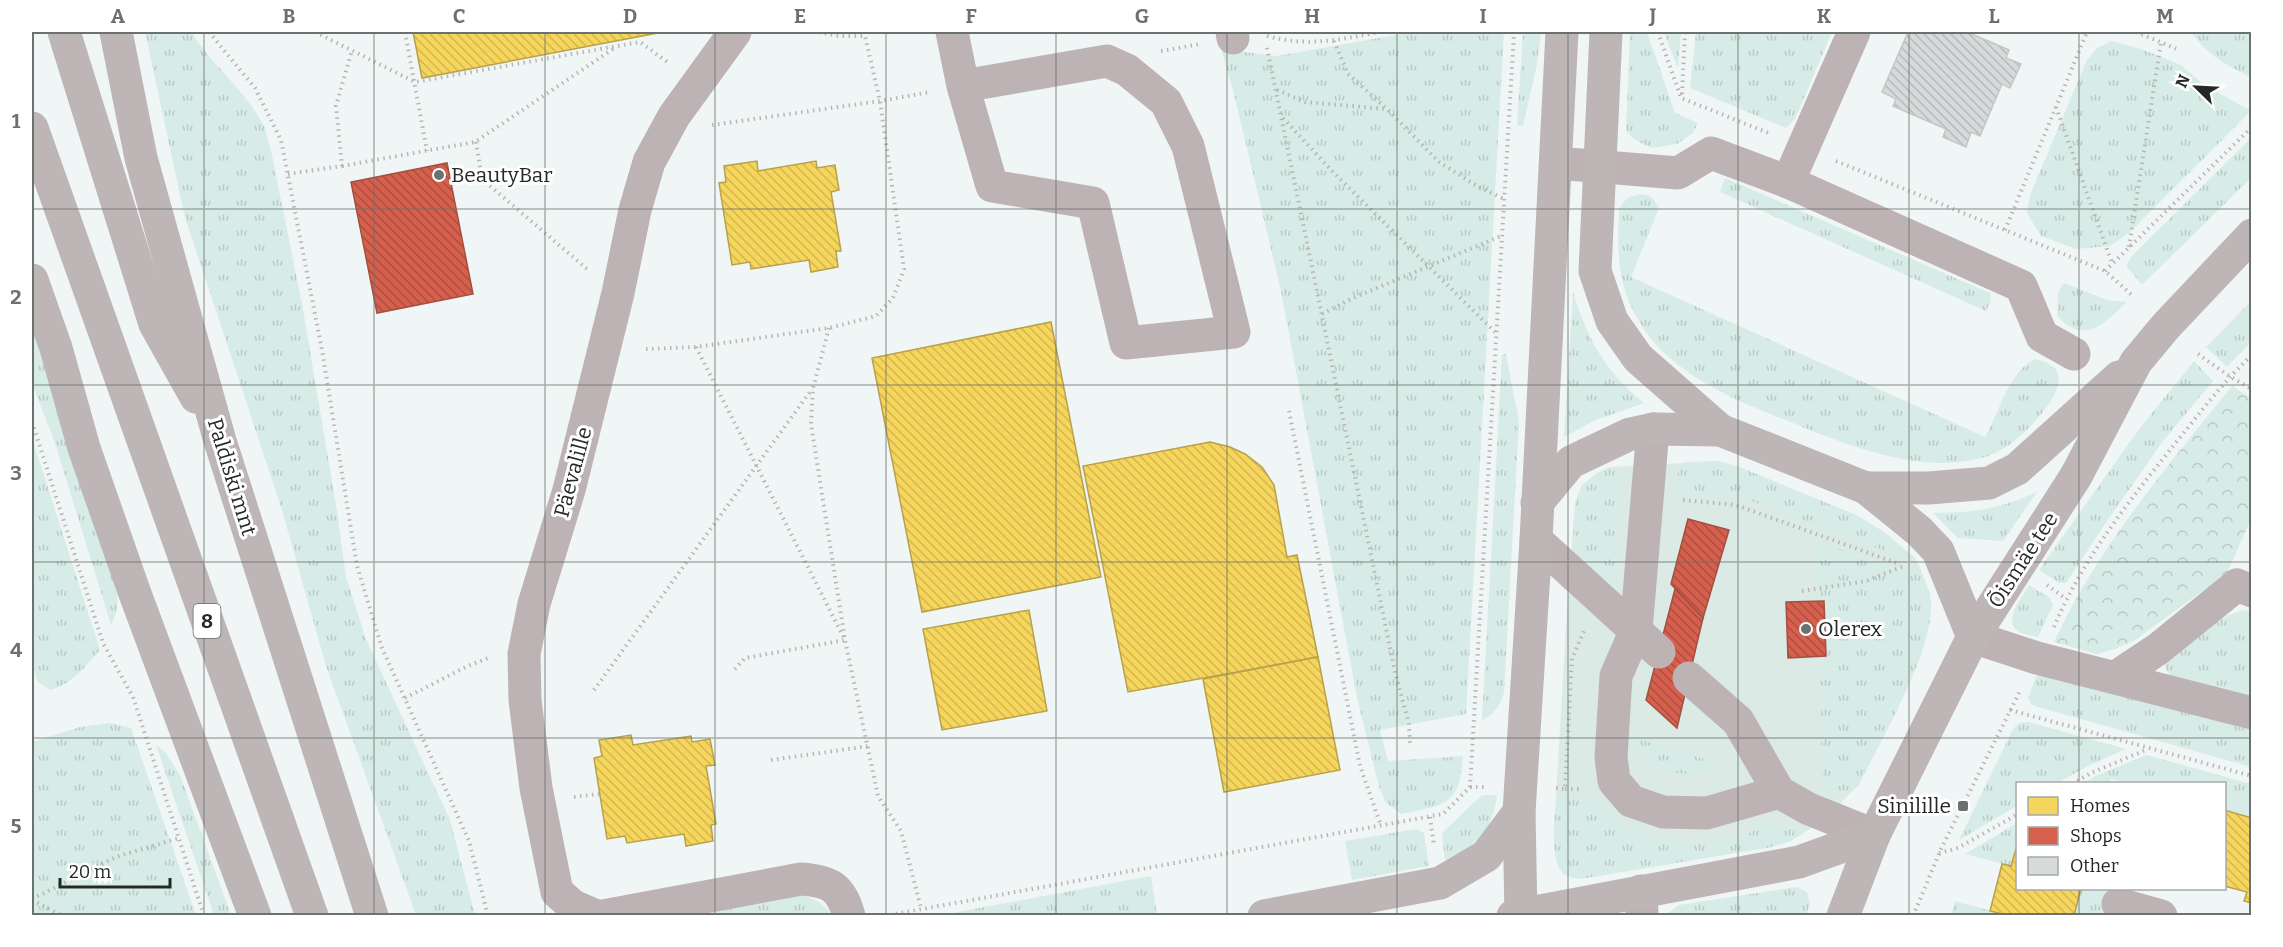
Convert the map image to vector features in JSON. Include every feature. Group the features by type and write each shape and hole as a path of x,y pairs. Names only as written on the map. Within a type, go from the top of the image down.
{"main road":[{"path":"64,32 155,324 220,441"},
{"name":"Paldiski mnt","path":"116,32 141,158 220,441 372,914"},
{"path":"1562,32 1536,540 1519,812 1518,915 1642,903 1799,862 1874,835"},
{"path":"1606,32 1595,271 1612,321 1638,358 1720,430 1866,488 1919,531 1938,551 1973,637"},
{"name":"8","path":"32,128 312,915"},
{"name":"Õismäe tee","path":"1843,915 1874,835 1973,637 2076,476 2136,362 2166,326 2252,236"},
{"path":"32,280 56,348 84,448 134,591 255,915"},
{"path":"1866,488 1929,488 1989,483 2017,469 2136,362"},
{"path":"1537,503 1571,462 1630,434 1653,429 1720,430"},
{"path":"1264,915 1440,884 1486,856 1519,812"}],"street":[{"name":"Päevalille","path":"596,915 573,906 557,892 537,788 525,700 524,654 534,604 569,490 618,293 635,210 649,162 674,116 735,32"},
{"path":"952,32 963,86 992,186 1093,203 1126,343 1234,332 1188,146 1167,102 1127,70 1107,61 963,86"},
{"path":"1788,182 1854,32"},
{"path":"1556,163 1678,173 1711,153 1788,182 2021,286 2042,336 2074,354"},
{"path":"1653,429 1636,630 1616,676 1611,757 1614,781 1631,801 1663,812 1707,813 1779,792"},
{"path":"1536,540 1659,652"},
{"path":"2116,677 2158,648 2237,585 2252,591"},
{"path":"1973,637 2037,658 2252,713"},
{"path":"1689,678 1738,721 1779,792 1809,809 1874,835"},
{"path":"603,915 801,879 817,880 832,886 845,901 849,915"},
{"path":"2118,904 2161,915"}],"path":[{"path":"209,32 255,88 281,140 322,350 357,566 382,648 469,841 488,915"},
{"path":"315,32 415,82 640,42 677,70"},
{"path":"405,32 427,151"},
{"path":"646,349 696,347 829,328 876,315 893,298 904,269 880,102 865,36 839,36 818,32"},
{"path":"884,915 1443,814 1470,787 1514,32"},
{"path":"1658,32 1681,98 2105,271 2134,297"},
{"path":"1681,98 1685,32"},
{"path":"2005,230 2087,32"},
{"path":"2136,32 2177,49"},
{"path":"1243,34 1276,89 1395,672 1409,724 1410,744"},
{"path":"1334,41 1348,74 1387,109 1439,162 1477,186 1504,199"},
{"path":"2129,247 2161,42"},
{"path":"288,174 476,141 617,47"},
{"path":"342,166 336,106 352,50"},
{"path":"708,126 880,102 963,86"},
{"path":"1276,89 1305,102 1387,109"},
{"path":"2056,107 2112,263"},
{"path":"1281,116 1333,172 1496,332"},
{"path":"2105,271 2252,127"},
{"path":"476,141 482,179 589,270"},
{"path":"1322,314 1353,298 1501,236"},
{"path":"829,328 813,388 811,424 845,640 878,796 901,831 921,908"},
{"path":"696,347 845,640"},
{"path":"2198,354 2252,389"},
{"path":"1913,915 1939,853 2010,710 2048,640 2066,599 2128,502 2229,376 2252,355"},
{"path":"594,690 813,388"},
{"path":"1289,411 1360,766 1381,826"},
{"path":"32,422 104,643 133,697 204,915"},
{"path":"1647,496 1736,505 1905,566 1920,567 1943,563"},
{"path":"2019,564 2066,599"},
{"path":"1802,591 1866,581 1905,566"},
{"path":"733,671 745,658 845,640"},
{"path":"405,698 468,666 497,655 524,654"},
{"path":"2010,710 2252,776"},
{"path":"771,760 869,746"},
{"path":"2075,782 2150,748"},
{"path":"567,798 599,794"},
{"path":"1939,853 1958,848 2016,815"},
{"path":"32,900 116,857 179,838"},
{"path":"32,900 63,915"}],"shaded area":[{"path":"1718,461 1739,467 1856,515 1884,532 1915,558 1931,601 1924,646 1858,786 1829,817 1791,841 1771,847 1580,879 1565,875 1558,866 1555,852 1556,797 1575,502 1582,485 1609,467"}],"green space":[{"path":"145,32 191,32 247,100 264,127 271,150 303,309 346,577 366,639 450,820 475,915 416,915 326,666 281,507 184,214"},
{"path":"1413,32 1504,32 1466,714 1380,730 1388,761 1463,756 1461,772 1454,794 1447,800 1439,805 1401,814 1386,803 1379,787 1357,698 1281,291 1221,49 1276,56"},
{"path":"1523,32 1541,32 1537,64 1523,126 1517,125"},
{"path":"1630,32 1647,32 1675,113 1698,123 1693,133 1677,144 1651,148 1634,139 1626,131"},
{"path":"1664,32 1681,32 1678,69"},
{"path":"1696,32 1832,32 1795,119 1786,128 1690,88"},
{"path":"2191,32 2251,32 2251,77 2218,59"},
{"path":"2112,41 2144,50 2181,65 2203,84 2251,111 2129,233 2110,246 2076,249 2041,236 2027,213 2030,195 2087,60 2097,48"},
{"path":"2251,138 2251,178 2142,285 2126,266 2131,257"},
{"path":"1725,178 1990,293 1991,301 1986,311 1720,192"},
{"path":"1641,194 1652,198 1659,208 1631,277 1985,437 2011,383 2026,365 2035,359 2054,368 2059,381 2057,389 2042,413 2012,443 1994,454 1950,463 1904,459 1858,448 1741,402 1692,375 1663,352 1646,332 1631,306 1620,266 1619,210 1627,199"},
{"path":"2064,283 2107,300 2127,302 2102,324 2085,330 2076,329 2057,316 2058,292"},
{"path":"1573,292 1585,325 1600,354 1619,379 1644,403 1596,420 1564,437"},
{"path":"32,301 114,578 117,602 116,613 111,625 54,440 32,384"},
{"path":"2251,301 2251,342 2227,367 2206,347"},
{"path":"1506,354 1519,421 1504,693 1496,709 1482,720 1502,355"},
{"path":"2194,361 2213,381 2163,441 2066,583 2059,583 2039,570 2139,429"},
{"path":"2232,386 2251,398 2251,519 2227,573 2135,640 2115,649 2097,654 2054,642 2091,573 2112,541 2158,478"},
{"path":"32,438 100,650 65,684 50,690 38,682 32,666"},
{"path":"1718,461 1739,467 1856,515 1884,532 1915,558 1883,550 1740,497 1675,493 1678,472 1686,462"},
{"path":"1609,468 1614,469 1621,478 1613,592 1580,555 1573,532 1576,503 1582,489 1592,477"},
{"path":"2037,492 2003,541 1958,538 1933,513 1986,509 2010,503"},
{"path":"1815,540 1897,570 1923,575 1931,602 1930,621 1924,644 1904,695 1858,786 1848,795 1823,789 1819,656 1826,656 1824,601 1818,601"},
{"path":"2029,585 2050,598 2053,605 2038,637 2019,632 2012,622 2015,609"},
{"path":"2246,610 2251,611 2251,697 2171,676 2166,670 2164,663 2213,624"},
{"path":"2038,672 2251,730 2251,767 2031,704 2028,698"},
{"path":"2028,722 2126,749 2059,782 2016,782 2016,807 1959,840 2013,729 2019,723"},
{"path":"110,723 131,728 196,915 32,915 32,742 80,727"},
{"path":"1636,738 1717,763 1718,768 1682,773 1657,767 1640,751"},
{"path":"156,745 166,753 180,775 231,915 214,915"},
{"path":"2147,755 2251,784 2251,818 2226,810 2226,782 2122,782 2111,779 2110,782 2086,782 2095,776"},
{"path":"1482,795 1497,795 1495,808 1487,828 1475,843 1445,860 1442,836 1444,831"},
{"path":"1556,797 1598,800 1629,828 1655,839 1670,842 1703,844 1733,839 1746,835 1770,820 1794,831 1795,836 1791,841 1771,847 1580,879 1566,875 1560,870 1557,861 1554,839"},
{"path":"2016,824 2016,846 2011,866 1965,854"},
{"path":"1416,829 1424,833 1429,866 1352,880 1345,841"},
{"path":"1151,876 1157,915 942,915"},
{"path":"1796,887 1807,892 1810,904 1806,915 1758,915 1757,912 1723,916 1665,915 1679,905"},
{"path":"2081,890 2120,890 2113,915 2074,916"},
{"path":"801,895 819,902 831,915 692,916"},
{"path":"1955,901 1999,913 1998,916 1951,916"}],"building: Homes":[{"path":"413,32 663,32 422,78"},
{"path":"757,161 758,171 816,161 817,168 835,165 839,190 831,192 841,251 836,251 838,267 811,272 809,260 751,269 750,262 732,265 719,183 726,182 724,166"},
{"path":"1051,322 1101,577 922,612 872,358"},
{"path":"1210,442 1245,454 1262,467 1274,485 1287,557 1297,555 1318,657 1128,692 1083,466"},
{"path":"1029,610 1047,711 942,730 923,629"},
{"path":"1318,657 1340,770 1224,792 1203,679"},
{"path":"631,735 633,745 691,736 692,742 710,739 715,765 706,766 716,824 711,825 713,841 686,846 684,834 627,843 625,836 607,839 594,758 602,756 599,740"},
{"path":"2226,811 2252,818 2252,903 2244,901 2247,892 2226,887"},
{"path":"2016,849 2016,890 2080,890 2074,916 1998,916 1999,913 1990,911 2002,864 2011,866"}],"building: Shops":[{"path":"447,163 473,294 377,313 351,182"},
{"path":"1688,519 1729,530 1703,618 1671,584"},
{"path":"1675,589 1703,618 1677,728 1646,700"},
{"name":"Olerex","path":"1824,601 1826,656 1788,658 1786,602"}],"building: Other":[{"path":"1908,32 1967,32 2009,50 2006,58 2021,64 2010,88 2002,84 1980,136 1971,132 1966,147 1943,137 1946,129 1893,106 1896,99 1882,92"}],"place":[{"name":"BeautyBar","path":"439,175"},
{"name":"Olerex","path":"1806,629"},
{"name":"Sinilille","path":"1963,806"}]}
